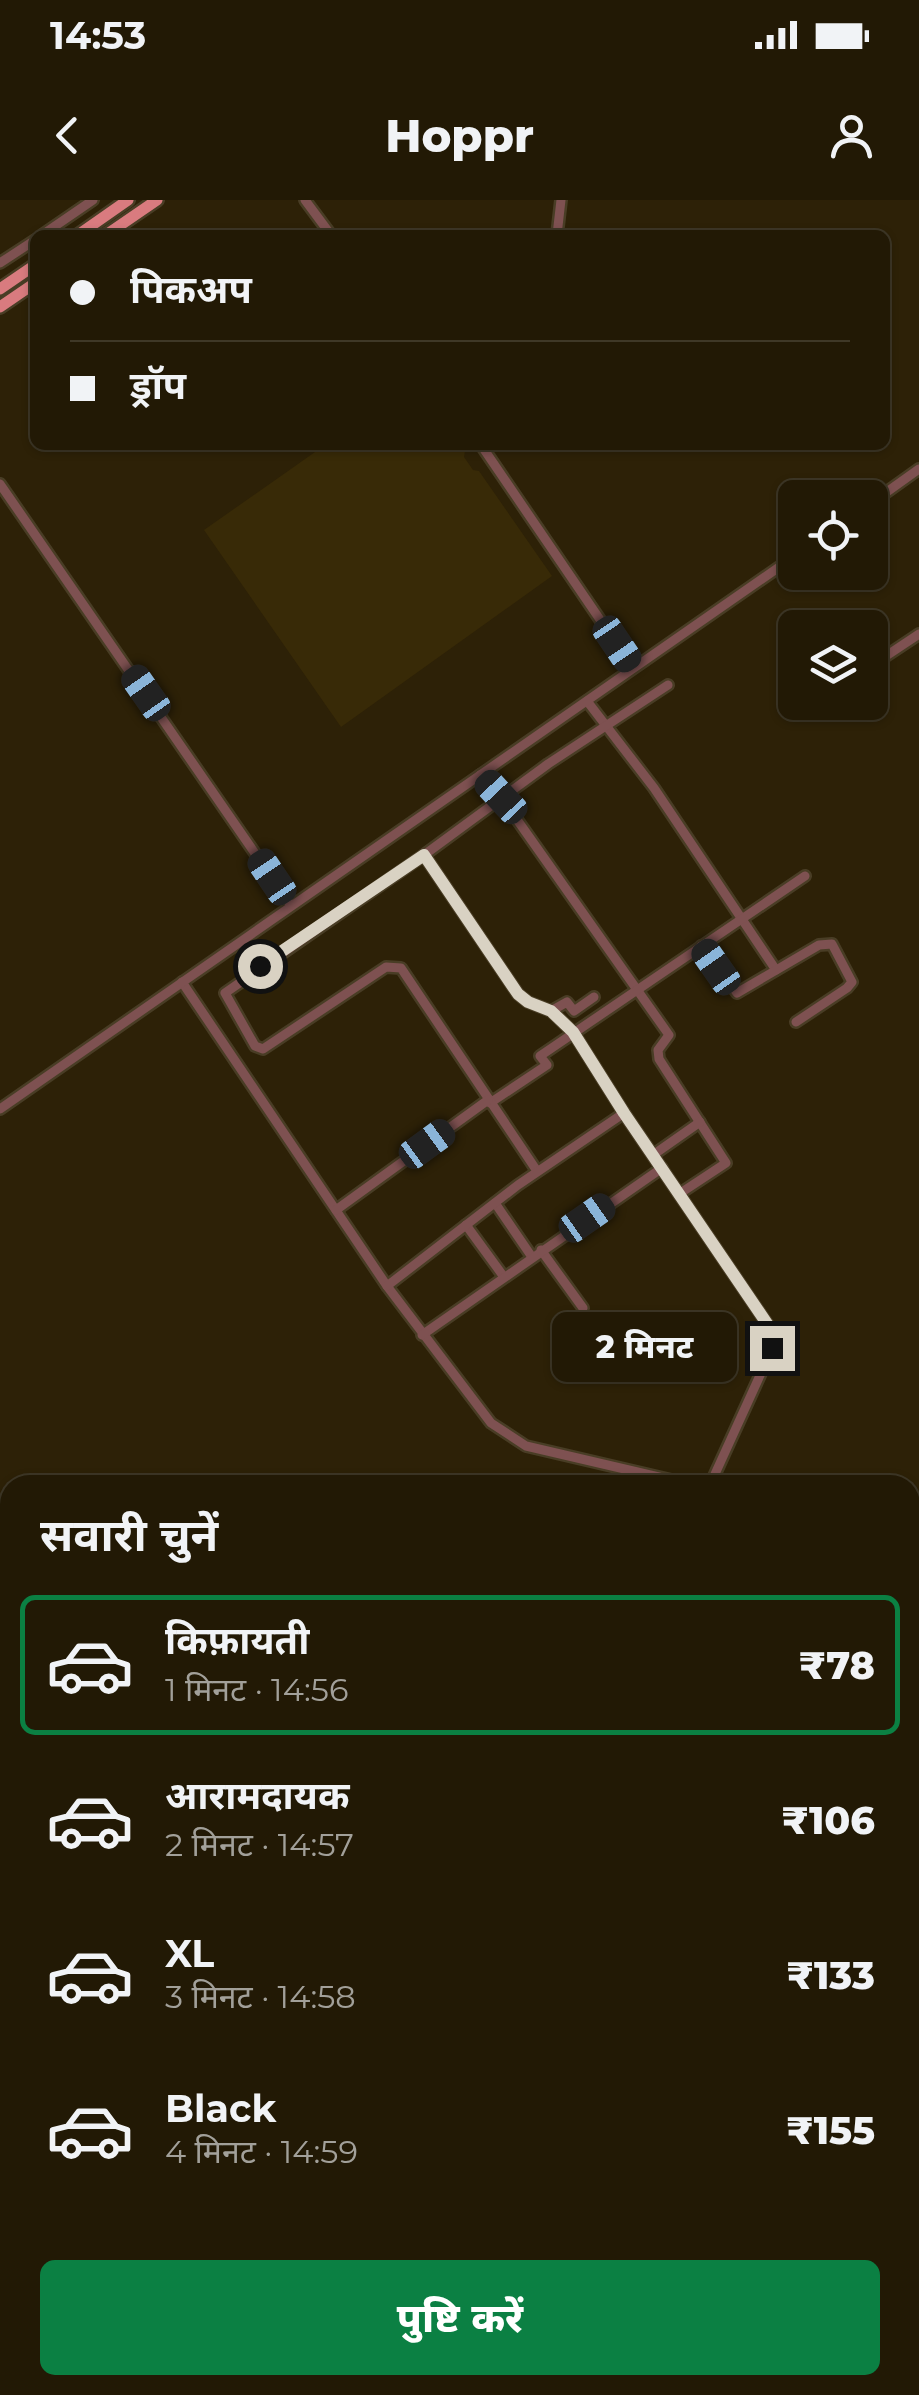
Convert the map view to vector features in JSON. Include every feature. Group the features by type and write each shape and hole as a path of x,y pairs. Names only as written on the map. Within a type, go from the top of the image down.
{"main road":[{"path":"85,230 128,200"},
{"path":"113,230 157,200"},
{"path":"0,289 30,268"},
{"path":"0,307 30,286"}],"street":[{"path":"49,230 93,200"},
{"path":"305,200 326,230"},
{"path":"558,230 561,200"},
{"path":"0,264 30,243"},
{"path":"485,450 633,668"},
{"path":"490,457 492,450"},
{"path":"888,491 919,469"},
{"path":"0,484 290,904"},
{"path":"0,1108 778,568"},
{"path":"888,654 919,634"},
{"path":"537,1172 401,968 386,967 263,1049 255,1046 225,997 231,987 424,855 501,797 668,686"},
{"path":"587,701 607,724 776,970"},
{"path":"480,775 501,797 670,1036 658,1050 659,1058 726,1163 679,1194"},
{"path":"424,855 518,994 551,1011 573,1032 772,1336 772,1348 715,1475"},
{"path":"336,1210 489,1101 547,1065 540,1056 573,1032 805,876"},
{"path":"702,946 737,993 828,942 835,947 852,978 847,988 796,1022"},
{"path":"182,982 387,1286 465,1393 504,1434 628,1475"},
{"path":"551,1011 567,1002 574,1010 594,997"},
{"path":"387,1286 495,1202 624,1113"},
{"path":"653,1155 700,1122"},
{"path":"422,1334 662,1168"},
{"path":"495,1202 532,1257"},
{"path":"466,1226 504,1277"},
{"path":"541,1250 582,1308"}],"shaded area":[{"path":"318,450 464,450 464,457 473,470 479,471 552,576 341,727 204,530"}],"route":[{"path":"260,966 424,855 522,1000 551,1011 573,1032 770,1328 772,1348"}]}
